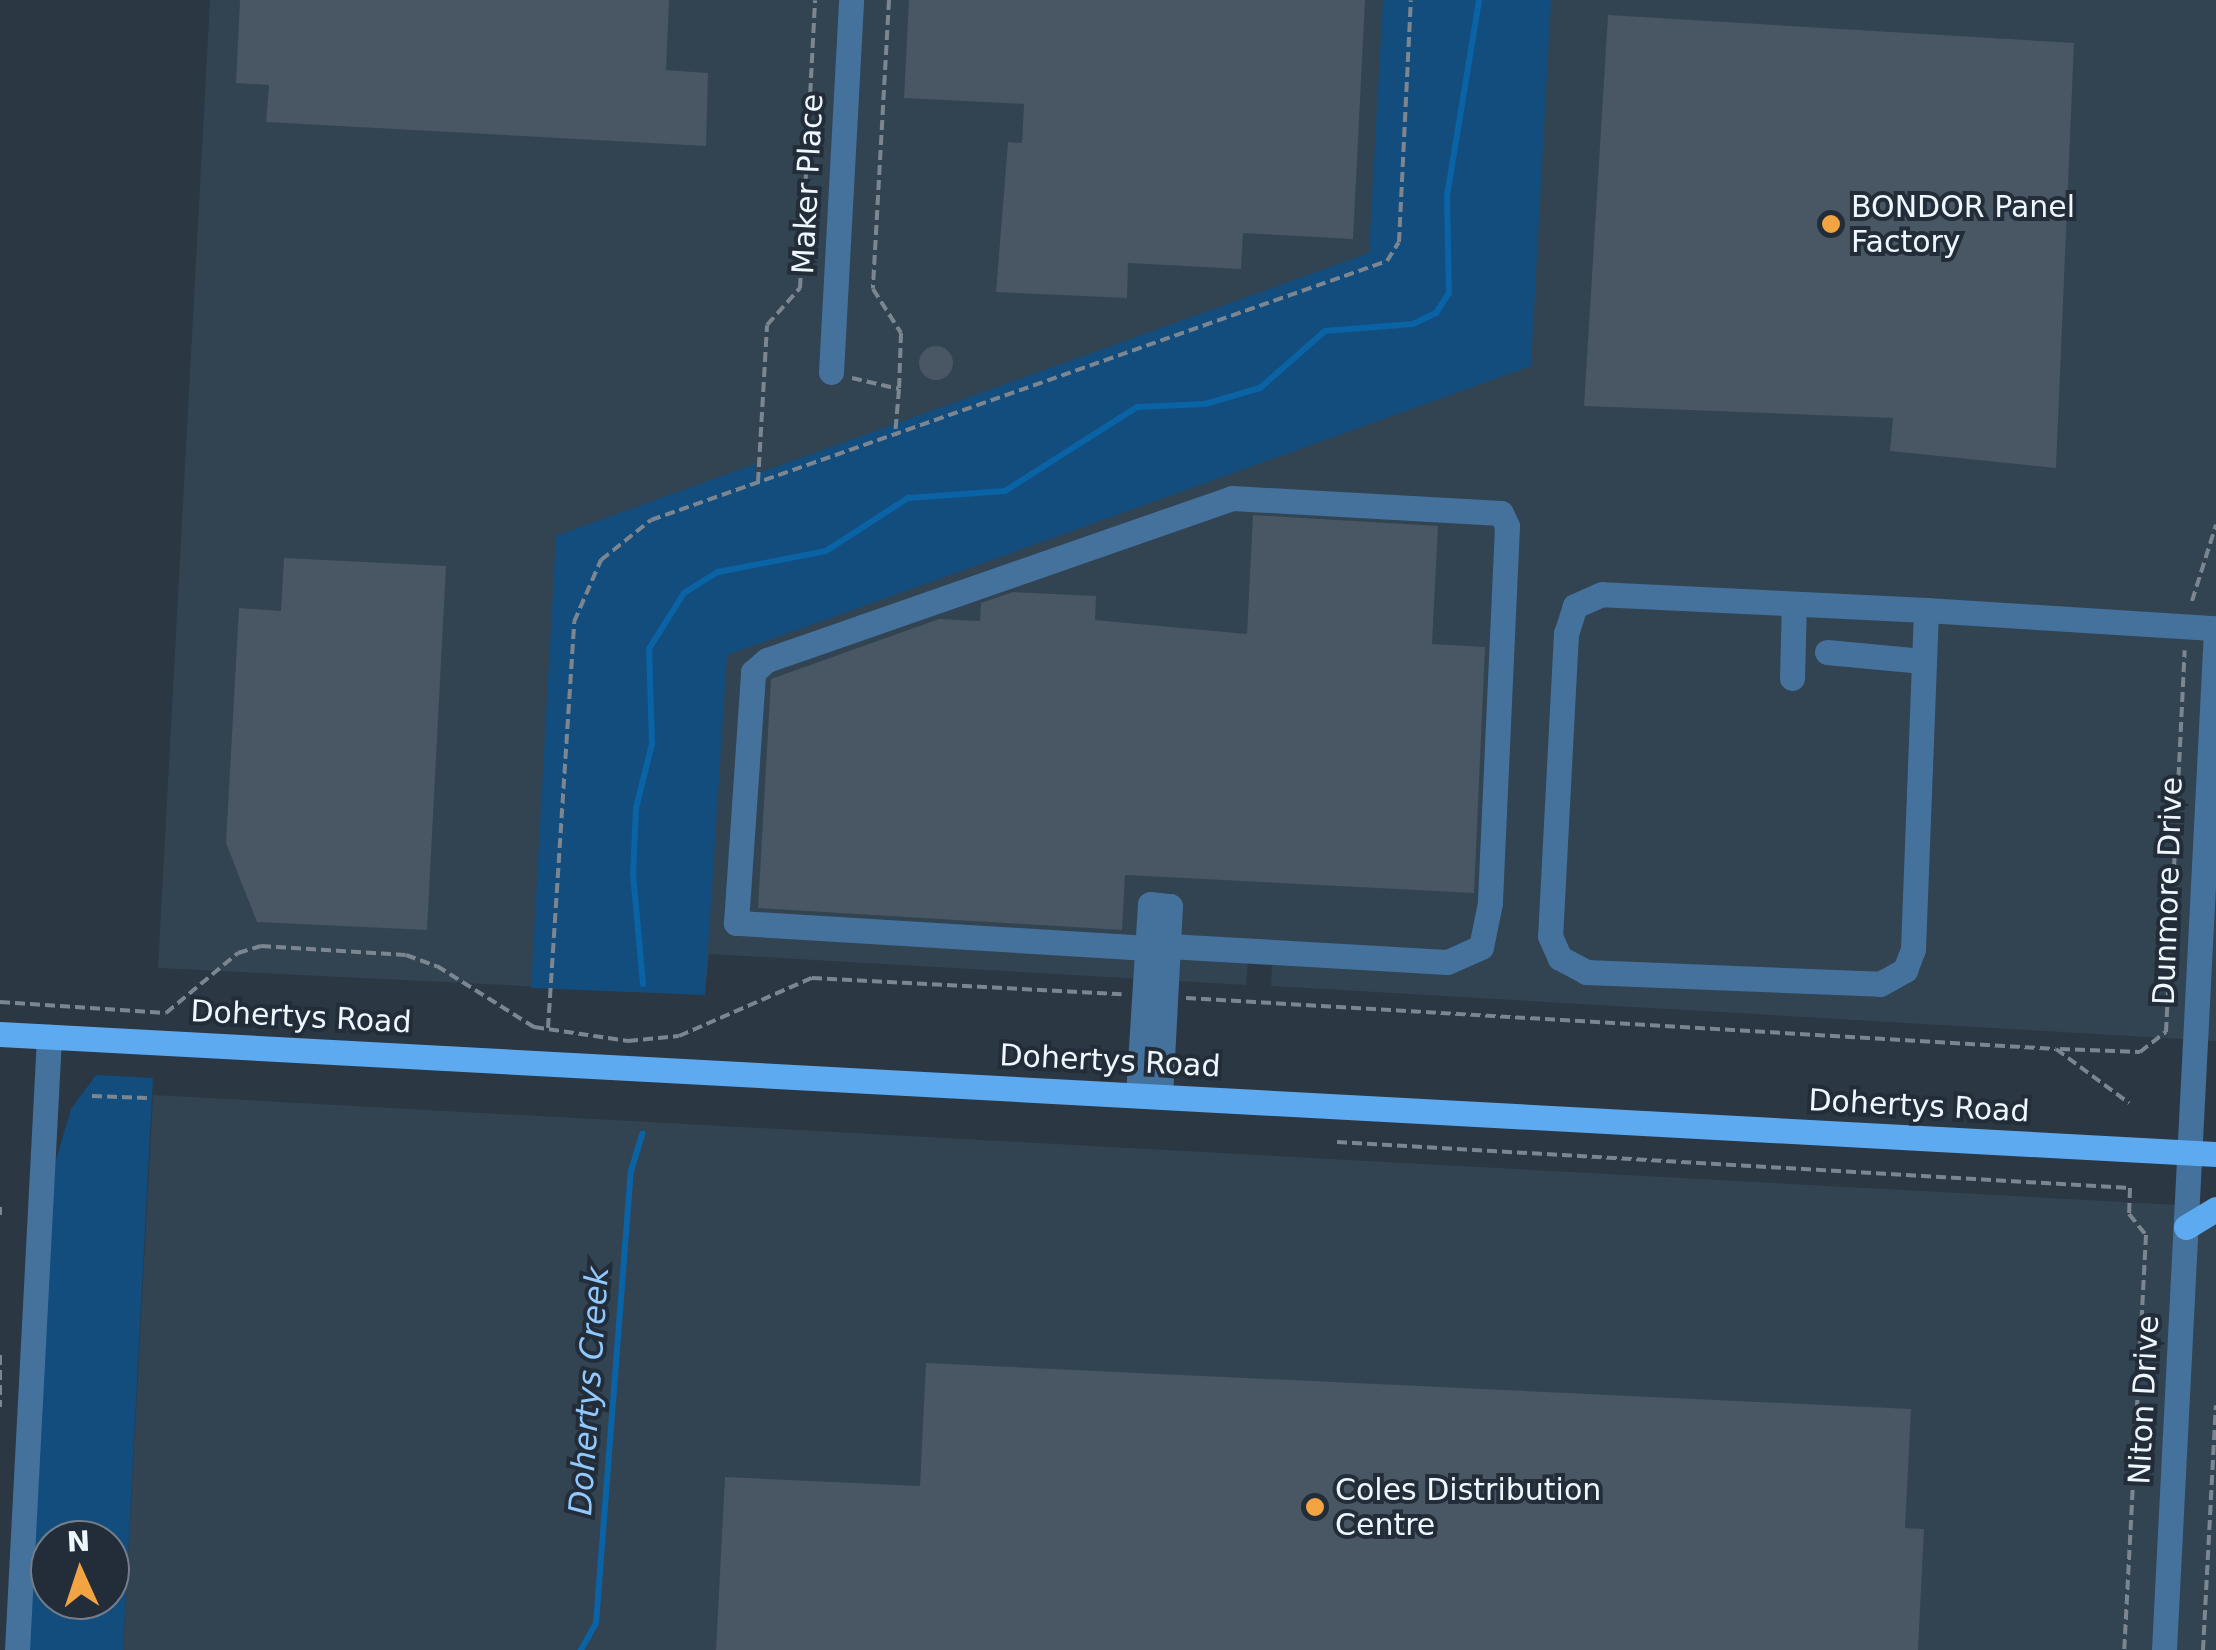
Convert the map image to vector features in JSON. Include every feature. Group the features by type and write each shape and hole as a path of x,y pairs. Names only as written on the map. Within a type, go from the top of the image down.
{"main road":[{"name":"Dohertys Road","path":"0,1034 2216,1154"},
{"path":"2186,1227 2216,1208"}],"street":[{"name":"Maker Place","path":"830,372 850,0"},
{"path":"1232,498 1497,510 1507,526 1488,928 1480,947 1446,962 1158,947 736,923 752,672 767,660 1232,498"},
{"path":"1926,610 1918,912 1906,970 1857,985 1586,972 1560,958 1550,936 1566,632 1575,606 1602,594 1926,610 2216,630"},
{"path":"1792,678 1794,604"},
{"name":"Dunmore Drive","path":"2190,1153 2216,630"},
{"path":"1827,652 1923,661"},
{"path":"1149,1096 1158,947"},
{"path":"17,1650 49,1037"},
{"name":"Niton Drive","path":"2164,1650 2190,1153"}],"path":[{"path":"758,483 767,326 800,288 815,0"},
{"path":"888,0 873,289 901,333 895,436"},
{"path":"548,1030 574,622 584,588 624,536 758,483 1387,261 1400,242 1411,0"},
{"path":"830,372 899,389"},
{"path":"0,1002 166,1013 238,953 261,946 406,955 548,1030 651,1042 812,978 2140,1052 2166,1032 2186,626 2216,525"},
{"path":"2056,1049 2129,1103"},
{"path":"92,1096 147,1098"},
{"path":"1337,1142 2130,1188 2129,1214 2146,1235 2124,1650"},
{"path":"0,1207 0,1215"},
{"path":"0,1357 0,1407"},
{"path":"2203,1650 2216,1405"}],"shaded area":[{"path":"210,0 2216,0 2216,1041 1271,986 1272,963 1248,962 1246,985 709,954 705,995 158,968"},
{"path":"1383,0 1551,0 1531,366 727,655 705,995 531,988 556,536 755,464 756,474 1369,253"},
{"path":"96,1075 153,1078 130,1520 33,1520 52,1173 71,1109"},
{"path":"153,1095 2216,1207 2216,1650 123,1650 125,1620 130,1620 130,1520"},
{"path":"30,1577 30,1620 125,1620 123,1650 26,1650"}],"building":[{"path":"240,0 669,0 666,70 708,73 706,146 266,122 269,85 236,83"},
{"path":"909,0 1365,0 1353,239 1243,233 1241,269 1128,263 1127,298 996,292 1008,142 1022,143 1024,104 904,98"},
{"name":"BONDOR Panel Factory","path":"1608,15 2074,43 2056,468 1890,451 1893,418 1584,406"},
{"path":"936,346 948,351 953,363 948,375 936,380 924,375 919,363 924,351"},
{"path":"1253,515 1438,526 1432,644 1485,647 1474,893 1125,875 1122,930 758,908 771,679 939,619 980,621 981,603 1013,592 1096,596 1095,620 1247,634"},
{"path":"284,558 446,566 427,930 257,922 226,843 239,608 281,611"},
{"name":"Coles Distribution Centre","path":"926,1363 1911,1409 1905,1528 1924,1529 1918,1650 716,1650 725,1477 920,1486"}],"waterway":[{"name":"Dohertys Creek","path":"643,984 633,875 636,808 652,744 649,649 684,593 718,572 826,551 908,498 1005,491 1137,407 1205,404 1260,388 1325,331 1413,324 1436,313 1449,293 1447,196 1479,0"},
{"name":"Dohertys Creek","path":"581,1650 596,1623 631,1171 642,1134"}],"place":[{"name":"BONDOR Panel Factory","path":"1831,224"},
{"name":"Coles Distribution Centre","path":"1315,1507"}]}
